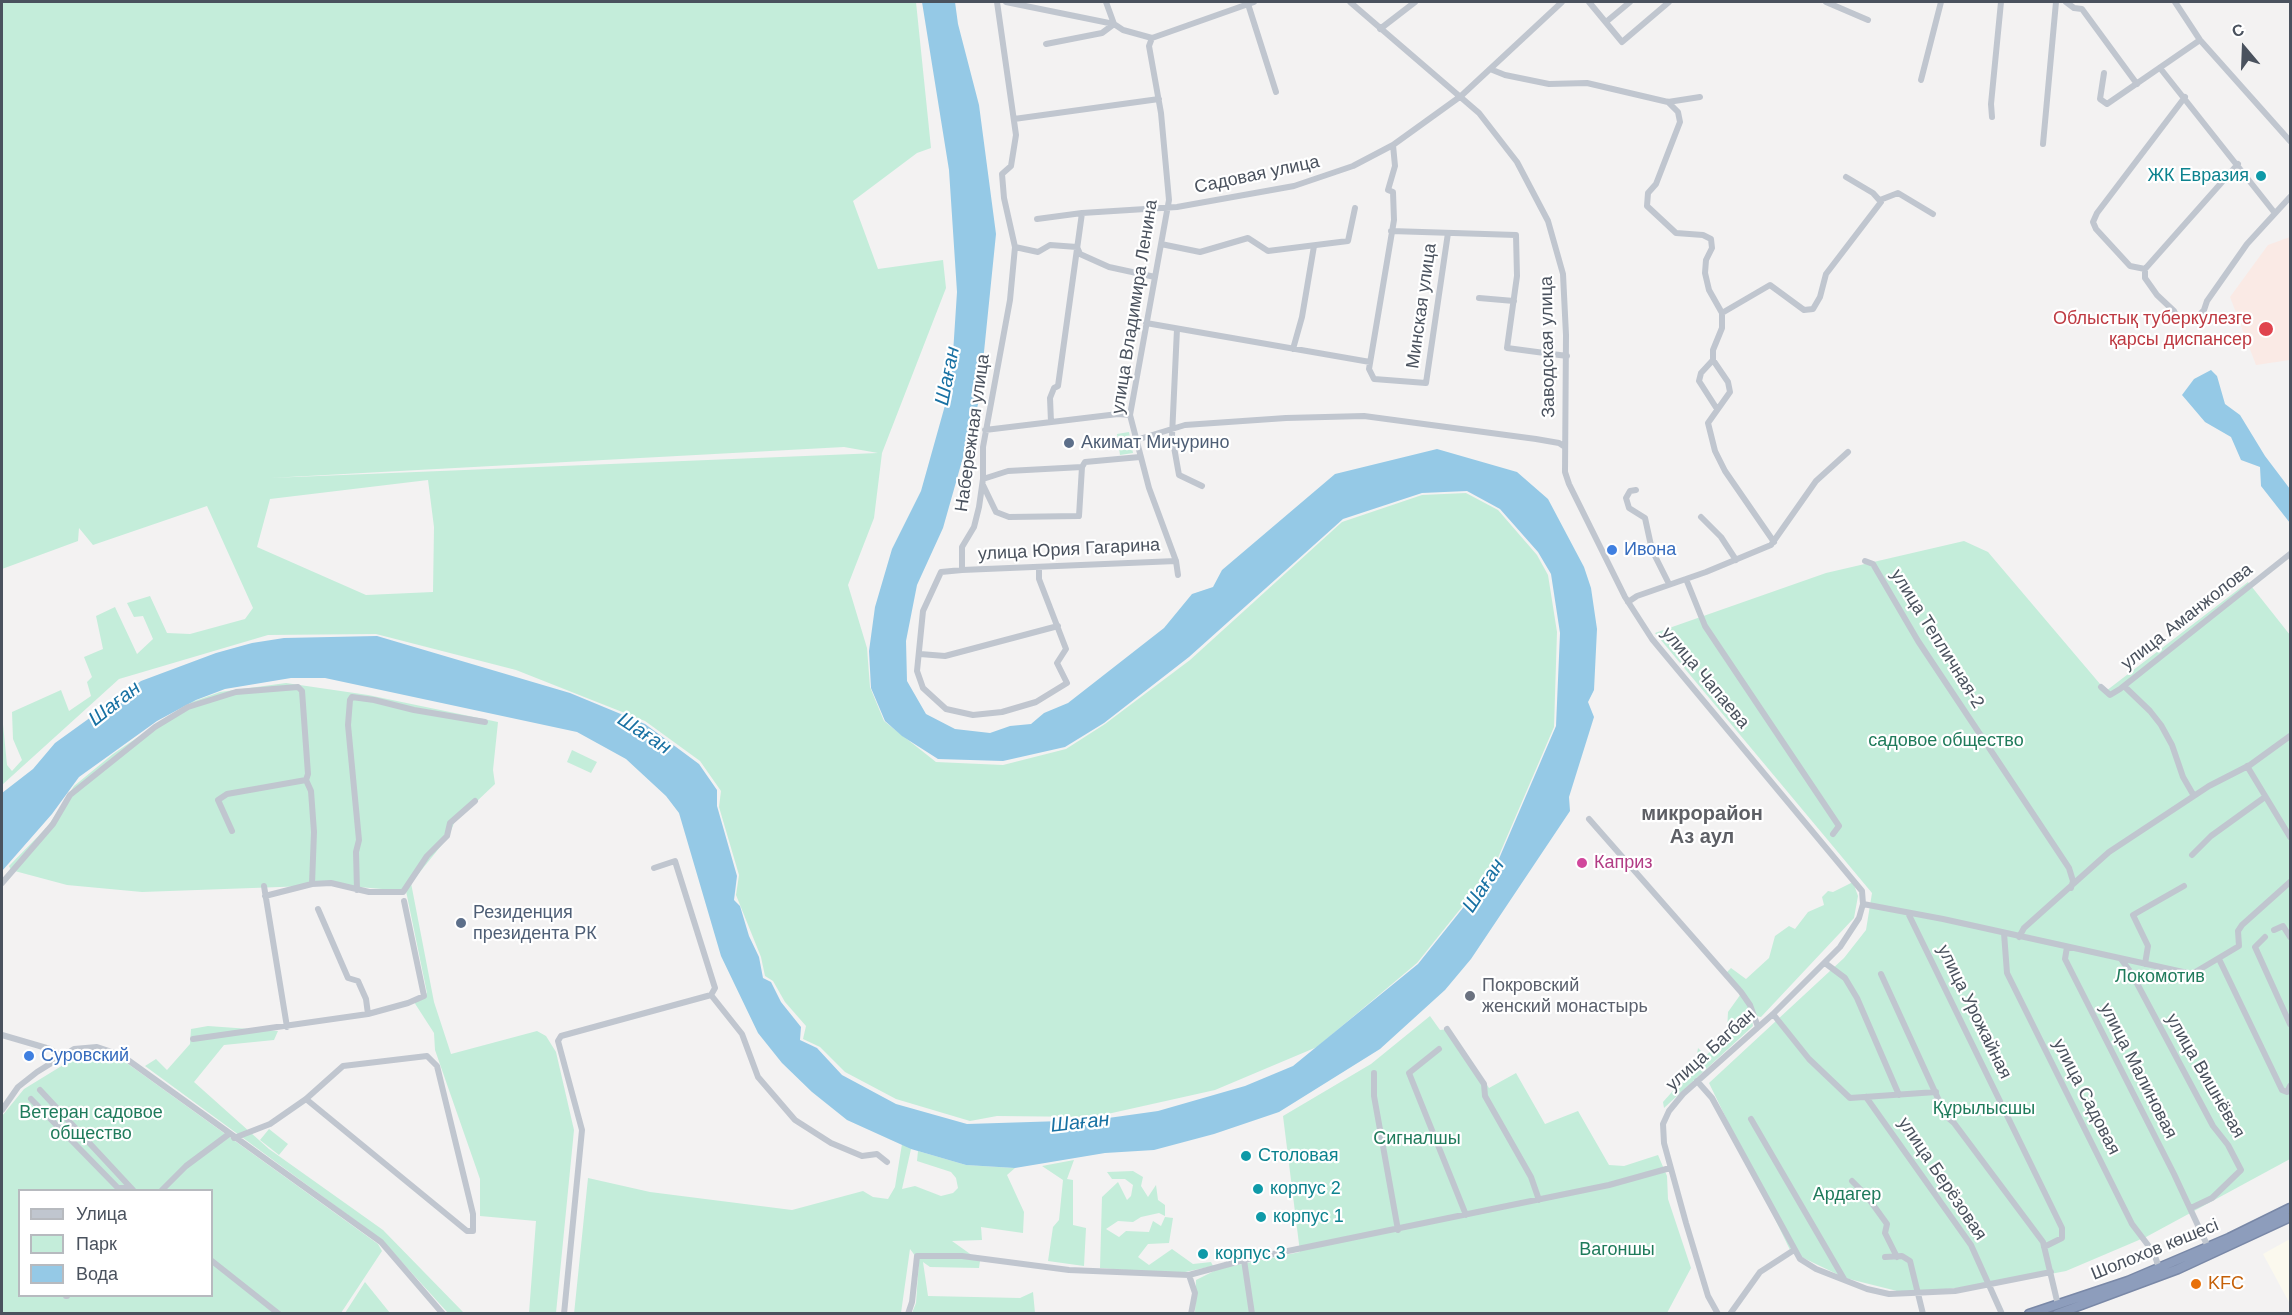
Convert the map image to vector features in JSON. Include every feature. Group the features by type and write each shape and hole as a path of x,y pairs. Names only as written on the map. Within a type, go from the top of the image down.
{"highway":[{"name":"Шолохов көшесі","path":"2058,1309 2160,1268 2290,1208"},
{"name":"Шолохов көшесі","path":"2029,1314 2058,1309 2167,1274 2290,1217"}],"street":[{"name":"Набережная улица","path":"962,570 962,548 974,527 983,482 985,430 1010,300 1015,247 1004,198 1002,174 1011,166 1014,157 1014,119 997,2"},
{"path":"1006,2 1114,24 1123,30 1152,38 1251,3 1276,92"},
{"path":"1106,2 1114,24"},
{"name":"Заводская улица","path":"1350,2 1461,96 1505,144 1548,220 1563,273 1567,356 1565,447"},
{"path":"1380,29 1415,2"},
{"name":"Садовая улица","path":"1037,219 1082,213 1168,207 1303,183 1353,166 1393,145 1461,96 1562,2"},
{"path":"1589,2 1622,42 1669,2"},
{"path":"1606,22 1630,2"},
{"path":"1826,2 1868,20"},
{"path":"1922,80 1941,2"},
{"path":"1992,117 1991,104 2001,2"},
{"path":"2043,144 2056,2"},
{"path":"2066,2 2074,8 2082,9 2138,84"},
{"path":"2175,2 2200,40 2290,141"},
{"path":"1046,44 1102,33 1114,24"},
{"name":"улица Владимира Ленина","path":"1152,38 1149,46 1159,99 1168,207 1130,415 1140,457 1176,561 1178,575"},
{"path":"2104,73 2100,99 2102,103 2111,103 2200,40"},
{"path":"2160,68 2274,212"},
{"path":"1490,69 1505,75 1550,84 1587,83 1668,102 1700,97"},
{"path":"2145,269 2130,266 2096,229 2093,222 2097,213 2185,97"},
{"path":"1014,119 1159,99"},
{"path":"1668,102 1678,112 1680,122 1656,184 1648,193 1647,206 1676,233 1703,235 1711,239 1712,248 1706,260 1705,273 1709,290 1722,313 1722,328 1713,350 1713,360 1728,382 1730,392 1727,400 1717,409 1708,423 1715,451 1725,471 1774,542"},
{"path":"1146,323 1370,365 1391,231 1394,198 1393,192 1388,190 1395,166 1393,145"},
{"path":"2238,164 2145,269 2145,278 2157,295 2174,311 2178,320 2198,319 2207,301 2274,212 2290,197"},
{"path":"1846,177 1880,200"},
{"path":"1880,200 1898,193 1933,214"},
{"path":"1722,313 1770,285 1804,310 1813,309 1820,297 1826,274 1879,206 1880,200"},
{"path":"1161,244 1200,252 1248,238 1268,251 1348,241 1355,208"},
{"path":"1051,422 1050,398 1054,388 1058,386 1082,213"},
{"path":"1391,231 1515,235 1517,248 1514,301 1507,348 1567,356"},
{"name":"Минская улица","path":"1370,365 1374,379 1426,383 1448,233"},
{"path":"1015,247 1038,252 1050,245 1077,247"},
{"path":"1293,349 1302,317 1314,246"},
{"path":"1077,247 1080,254 1109,267 1155,277"},
{"path":"1479,298 1514,301"},
{"path":"1177,329 1172,436 1179,475 1202,486"},
{"path":"1713,360 1701,373 1700,381 1717,409"},
{"path":"985,430 1118,414 1130,415"},
{"path":"1136,440 1185,425 1279,418 1364,416 1536,439 1559,443 1565,447"},
{"name":"улица Чапаева","path":"1565,447 1569,484 1628,602 1652,639 1858,884 1863,904"},
{"path":"1628,602 1736,560 1774,542 1816,481 1848,452"},
{"path":"1082,467 1008,471 983,482 996,512 1009,517 1078,516 1082,467 1085,462 1140,457"},
{"path":"1636,490 1630,491 1626,498 1629,508 1645,518 1652,550 1669,585"},
{"path":"1701,517 1720,537 1736,560"},
{"name":"улица Аманжолова","path":"2101,687 2110,695 2124,686 2290,554"},
{"name":"улица Юрия Гагарина","path":"962,570 1176,561"},
{"name":"улица Тепличная-2","path":"1865,561 1873,564 1918,641 2069,868 2073,881 2071,888"},
{"path":"962,570 941,572 924,611 917,671 923,688 946,709 973,716 1002,712 1036,702 1053,694 1067,683 1057,663 1066,649 1039,579 1039,567"},
{"path":"1686,579 1705,626 1839,826 1833,834"},
{"path":"920,654 945,656 1058,626"},
{"path":"2124,686 2161,725 2172,745 2183,777 2194,796"},
{"path":"2,883 53,824 70,795 155,727 188,707 236,692 298,687 302,691 308,774 306,780 310,791 314,832 312,884"},
{"path":"357,890 359,840 348,725 352,697 471,722 485,722"},
{"path":"2019,937 2024,928 2109,852 2194,796 2247,766 2290,736"},
{"path":"2247,766 2290,837"},
{"path":"232,831 218,800 227,794 306,780"},
{"path":"2192,855 2211,836 2265,797"},
{"path":"265,896 312,884 331,883 357,890 403,892 428,856 447,836 450,823 476,801"},
{"path":"1589,819 1741,992 1753,1012 1758,1027"},
{"path":"564,1314 582,1130 558,1041 566,1033 711,995 715,988 675,861 654,868"},
{"path":"1863,904 2192,974 2239,946 2238,931 2242,925 2290,882"},
{"path":"264,886 287,1027"},
{"path":"2145,964 2147,942 2133,915 2184,886"},
{"path":"193,1039 368,1014 424,996 404,901"},
{"name":"улица Багбан","path":"1718,1314 1708,1296 1670,1168 1662,1134 1663,1124 1672,1107 1698,1081 1773,1014 1825,963 1851,933 1863,904"},
{"path":"318,909 348,978 358,981 366,999 368,1014"},
{"name":"улица Урожайная","path":"1908,913 2062,1228 2062,1238 2044,1247"},
{"path":"2274,930 2283,927 2290,937"},
{"name":"улица Садовая","path":"2004,933 2007,973 2132,1224 2154,1253 2160,1268"},
{"path":"2265,937 2255,947 2290,1024"},
{"name":"улица Малиновая","path":"2067,947 2065,959 2191,1208 2208,1247"},
{"name":"улица Вишнёвая","path":"2121,959 2132,974 2213,1126 2228,1145 2241,1170 2212,1198 2191,1208"},
{"path":"2219,959 2282,1090 2287,1092 2290,1086"},
{"path":"1825,963 1845,978 1857,998 1899,1095"},
{"path":"1881,974 1946,1116 1954,1123 2037,1231 2051,1272 2058,1309"},
{"path":"711,995 742,1034 758,1077 795,1120 831,1143 862,1156 877,1154 887,1162"},
{"path":"1773,1014 1809,1059 1850,1098 1936,1092"},
{"path":"1447,1029 1484,1084 1485,1096 1531,1177 1539,1200"},
{"path":"2,1035 50,1049 61,1056"},
{"path":"2,1110 18,1087 61,1056 85,1046 121,1055 146,1070 232,1136 381,1242 444,1314"},
{"path":"1438,1049 1409,1073 1466,1215"},
{"path":"164,1189 173,1177 232,1136 270,1124 306,1099 343,1066 419,1055 433,1058 473,1214 472,1231 467,1231 306,1099"},
{"path":"1374,1073 1374,1096 1398,1230"},
{"path":"1698,1081 1713,1098 1800,1259 1845,1280 1889,1294 1918,1294 1988,1286 2051,1272"},
{"path":"40,1090 132,1189"},
{"name":"улица Берёзовая","path":"1866,1097 1971,1245 2002,1314"},
{"path":"31,1099 118,1188 132,1189"},
{"path":"1751,1119 1845,1280"},
{"path":"908,1314 912,1302 917,1256 932,1254 1004,1260 1069,1270 1189,1275 1244,1260 1609,1185 1670,1168"},
{"path":"1852,1181 1866,1195 1887,1224 1885,1233 1897,1257"},
{"path":"1730,1314 1760,1272 1794,1250"},
{"path":"1885,1257 1897,1257 1910,1261 1923,1314"},
{"path":"1244,1260 1252,1314"},
{"path":"213,1262 279,1314"},
{"path":"1189,1275 1195,1293 1191,1314"}],"shaded area":[{"name":"Облыстық туберкулезге қарсы диспансер","path":"2290,237 2290,360 2256,365 2230,297 2268,245"},
{"path":"2290,1239 2290,1304 2263,1254"}],"green space":[{"path":"2,2 916,2 931,148 917,153 853,201 878,269 943,260 946,288 882,453 874,518 848,585 867,648 870,687 884,721 936,762 1003,765 1066,749 1105,724 1190,660 1342,522 1422,495 1466,493 1498,510 1537,555 1548,575 1557,632 1554,727 1494,867 1417,963 1317,1047 1215,1090 1094,1117 997,1116 970,1121 896,1099 845,1072 820,1047 803,1039 806,1026 785,1002 773,981 765,976 761,957 736,895 739,875 719,807 721,791 700,761 645,721 516,670 376,634 268,635 119,679 2,785 2,714 7,765 12,771 22,760 13,739 12,712 61,690 69,711 91,696 87,682 92,677 84,657 103,649 96,616 115,607 137,654 153,639 143,616 134,617 127,603 150,596 167,633 190,634 245,619 253,608 207,506 93,545 79,528 78,541 2,569","holes":["844,447 878,453 270,478","428,480 434,527 433,592 366,595 257,547 270,499"]},
{"path":"1129,432 1133,453 1120,455 1117,434"},
{"path":"1964,541 1988,552 2106,691 2248,582 2290,635 2290,1159 2146,1237 2066,1271 1998,1284 1905,1293 1845,1278 1791,1252 1709,1083 1844,958 1866,930 1872,893 1655,633 1826,573"},
{"path":"286,683 368,695 498,722 493,770 495,784 454,823 449,836 411,883 434,1002 451,1054 537,1031 546,1036 556,1052 574,1130 556,1313 529,1313 536,1221 480,1216 480,1179 435,1050 434,1033 414,1002 427,993 406,891 335,885 142,892 67,885 11,870 9,866 48,826 74,786 113,754 166,718 192,702 220,692"},
{"path":"572,750 597,762 591,773 567,762"},
{"path":"1853,882 1858,896 1854,918 1761,1017 1751,1015 1753,1026 1664,1108 1663,1102 1695,1066 1698,1048 1706,1056 1727,1031 1728,1012 1743,991 1726,973 1731,968 1746,979 1769,958 1775,936 1789,926 1795,929 1808,912 1824,905 1822,897 1828,891 1833,892"},
{"path":"1430,1016 1440,1030 1450,1029 1489,1088 1516,1073 1545,1124 1578,1111 1609,1165 1624,1166 1658,1155 1667,1176 1668,1199 1691,1268 1667,1313 1195,1314 1196,1280 1218,1269 1300,1252 1283,1116 1371,1064"},
{"path":"208,1026 278,1031 274,1040 224,1045 194,1082 269,1149 383,1230 463,1312 475,1313 448,1313 382,1240 145,1066 156,1059 167,1070 190,1044 191,1029"},
{"name":"Ветеран садовое общество","path":"86,1051 112,1060 112,1057 124,1061 378,1244 382,1251 341,1313 2,1314 2,1116 24,1089"},
{"path":"269,1129 288,1144 279,1155 260,1140"},
{"path":"902,1144 911,1149 902,1189 915,1186 941,1196 953,1193 958,1188 956,1178 951,1172 917,1161 918,1151 966,1165 1015,1168 1007,1175 1024,1212 1023,1233 981,1227 982,1240 952,1241 980,1261 979,1268 930,1267 923,1262 928,1296 1020,1298 1033,1292 1035,1313 912,1313 916,1303 919,1261 910,1249 901,1313 574,1314 588,1178 650,1192 792,1210 863,1191 873,1197 888,1199 895,1187"},
{"path":"1074,1160 1067,1179 1073,1180 1073,1225 1086,1228 1084,1266 1048,1261 1053,1227 1059,1220 1063,1180 1042,1166"},
{"path":"1133,1171 1143,1177 1141,1186 1148,1197 1156,1185 1158,1200 1165,1205 1165,1216 1159,1213 1141,1217 1133,1222 1118,1221 1106,1229 1119,1237 1126,1231 1149,1232 1153,1221 1161,1226 1165,1217 1173,1218 1169,1243 1148,1244 1138,1257 1149,1265 1172,1249 1193,1264 1211,1262 1213,1266 1176,1274 1100,1268 1102,1197 1118,1182 1127,1200 1131,1196 1133,1185 1125,1179 1112,1179 1107,1172"},
{"path":"365,1282 390,1313 345,1313"}],"water":[{"name":"Шаған","path":"922,2 955,2 958,24 979,105 996,234 979,401 943,528 917,585 906,641 907,681 926,714 955,729 990,733 1010,726 1031,724 1044,713 1068,703 1164,628 1192,594 1213,587 1222,570 1335,474 1437,449 1517,472 1548,499 1584,567 1591,588 1597,629 1594,690 1588,702 1594,717 1569,797 1570,811 1471,959 1445,990 1380,1049 1279,1112 1214,1134 1154,1150 1105,1153 1015,1168 966,1165 911,1149 847,1120 812,1092 782,1063 758,1033 721,956 679,813 666,796 626,759 577,732 325,678 291,678 225,689 196,700 157,721 79,777 52,814 2,871 2,793 33,769 55,743 141,681 216,653 252,643 284,638 377,636 570,693 645,724 699,764 717,790 717,806 737,876 734,900 740,906 749,936 759,957 763,978 771,982 781,1002 801,1027 800,1040 817,1048 842,1075 896,1104 967,1124 1094,1120 1158,1111 1245,1086 1293,1066 1418,964 1495,868 1556,726 1560,633 1551,574 1538,552 1500,509 1467,491 1422,493 1343,519 1189,657 1104,723 1065,747 1003,761 938,759 902,736 885,721 871,688 869,651 875,607 892,549 921,491 951,384 957,292 949,170"},
{"path":"2211,370 2217,376 2225,404 2240,415 2265,456 2290,489 2290,523 2261,486 2260,467 2241,460 2231,437 2205,422 2182,395 2194,379"}],"place":[{"name":"ЖК Евразия","path":"2261,176"},
{"name":"Облыстық туберкулезге қарсы диспансер","path":"2266,329"},
{"name":"Акимат Мичурино","path":"1069,443"},
{"name":"Ивона","path":"1612,550"},
{"name":"Каприз","path":"1582,863"},
{"name":"Резиденция президента РК","path":"461,923"},
{"name":"Покровский женский монастырь","path":"1470,996"},
{"name":"Суровский","path":"29,1056"},
{"name":"Столовая","path":"1246,1156"},
{"name":"корпус 2","path":"1258,1189"},
{"name":"корпус 1","path":"1261,1217"},
{"name":"корпус 3","path":"1203,1254"},
{"name":"KFC","path":"2196,1284"}],"district":[{"name":"микрорайон Аз аул","path":"1702,826"}],"park label":[{"name":"садовое общество","path":"1946,741"},
{"name":"Локомотив","path":"2160,977"},
{"name":"Құрылысшы","path":"1984,1109"},
{"name":"Сигналшы","path":"1417,1139"},
{"name":"Ардагер","path":"1847,1195"},
{"name":"Вагоншы","path":"1617,1250"}]}
